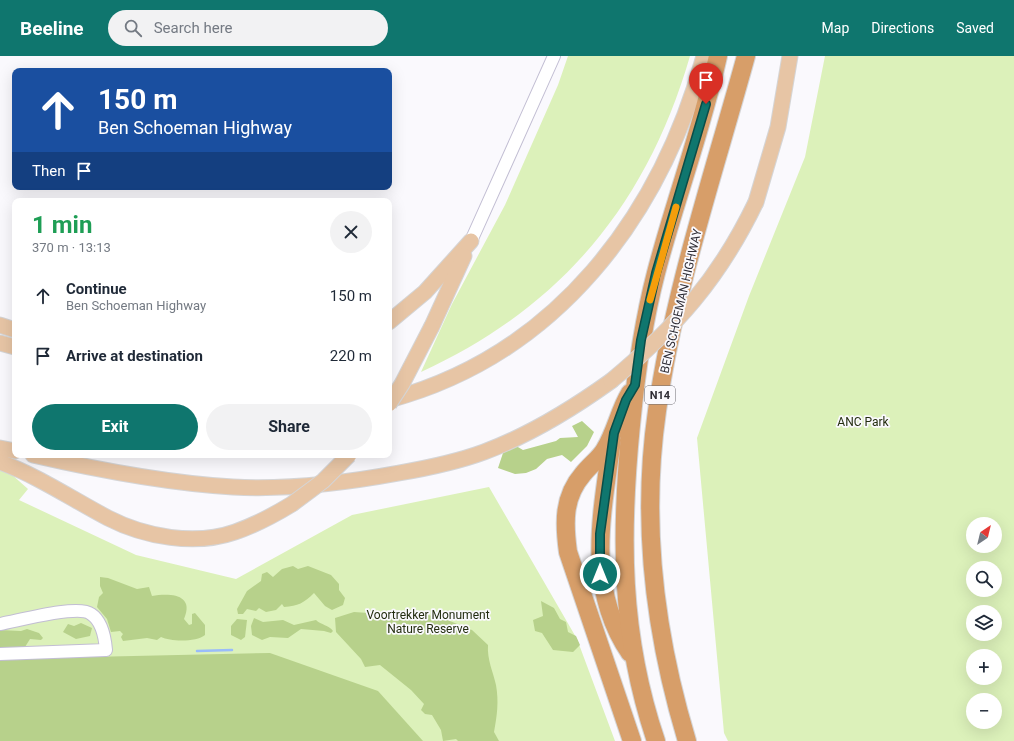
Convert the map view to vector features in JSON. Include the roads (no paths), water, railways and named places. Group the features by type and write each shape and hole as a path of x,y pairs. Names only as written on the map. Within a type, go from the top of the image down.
{"highway":[{"name":"N14","path":"656,741 633,657 626,596 624,551 627,460 641,340 656,273 711,89 718,56"},
{"name":"BEN SCHOEMAN HIGHWAY","path":"687,741 664,655 656,600 651,508 657,412 668,344 685,275 746,56"},
{"path":"633,657 620,638 604,596 600,574 600,534 614,433 623,405 635,385"},
{"path":"614,433 604,450 578,480 566,510 564,524 570,558 632,741"}],"main road":[{"path":"392,399 413,394 458,375 496,353 535,326 568,298 597,268 632,221 664,162 695,88 704,56"},
{"path":"49,458 171,481 234,487 302,486 374,478 429,468 484,452 532,431 577,406 611,382 659,339 695,301 740,236 756,202 778,127 790,56"},
{"path":"392,320 426,292 471,241"},
{"path":"392,399 402,384 432,326 471,241"},
{"path":"0,316 12,320"},
{"path":"0,325 12,329"},
{"path":"0,343 12,346"},
{"path":"0,448 12,450"},
{"path":"0,462 41,480 109,519 139,531 167,537 200,539 234,533 269,518 292,504 323,481 346,458"}],"street":[{"path":"471,241 551,66 554,56"},
{"path":"0,624 62,612 87,611 100,623 106,650 0,654"}],"waterway":[{"path":"197,651 232,650"}],"park label":[{"name":"ANC Park","path":"863,422"},
{"name":"Voortrekker Monument Nature Reserve","path":"428,622"}]}
